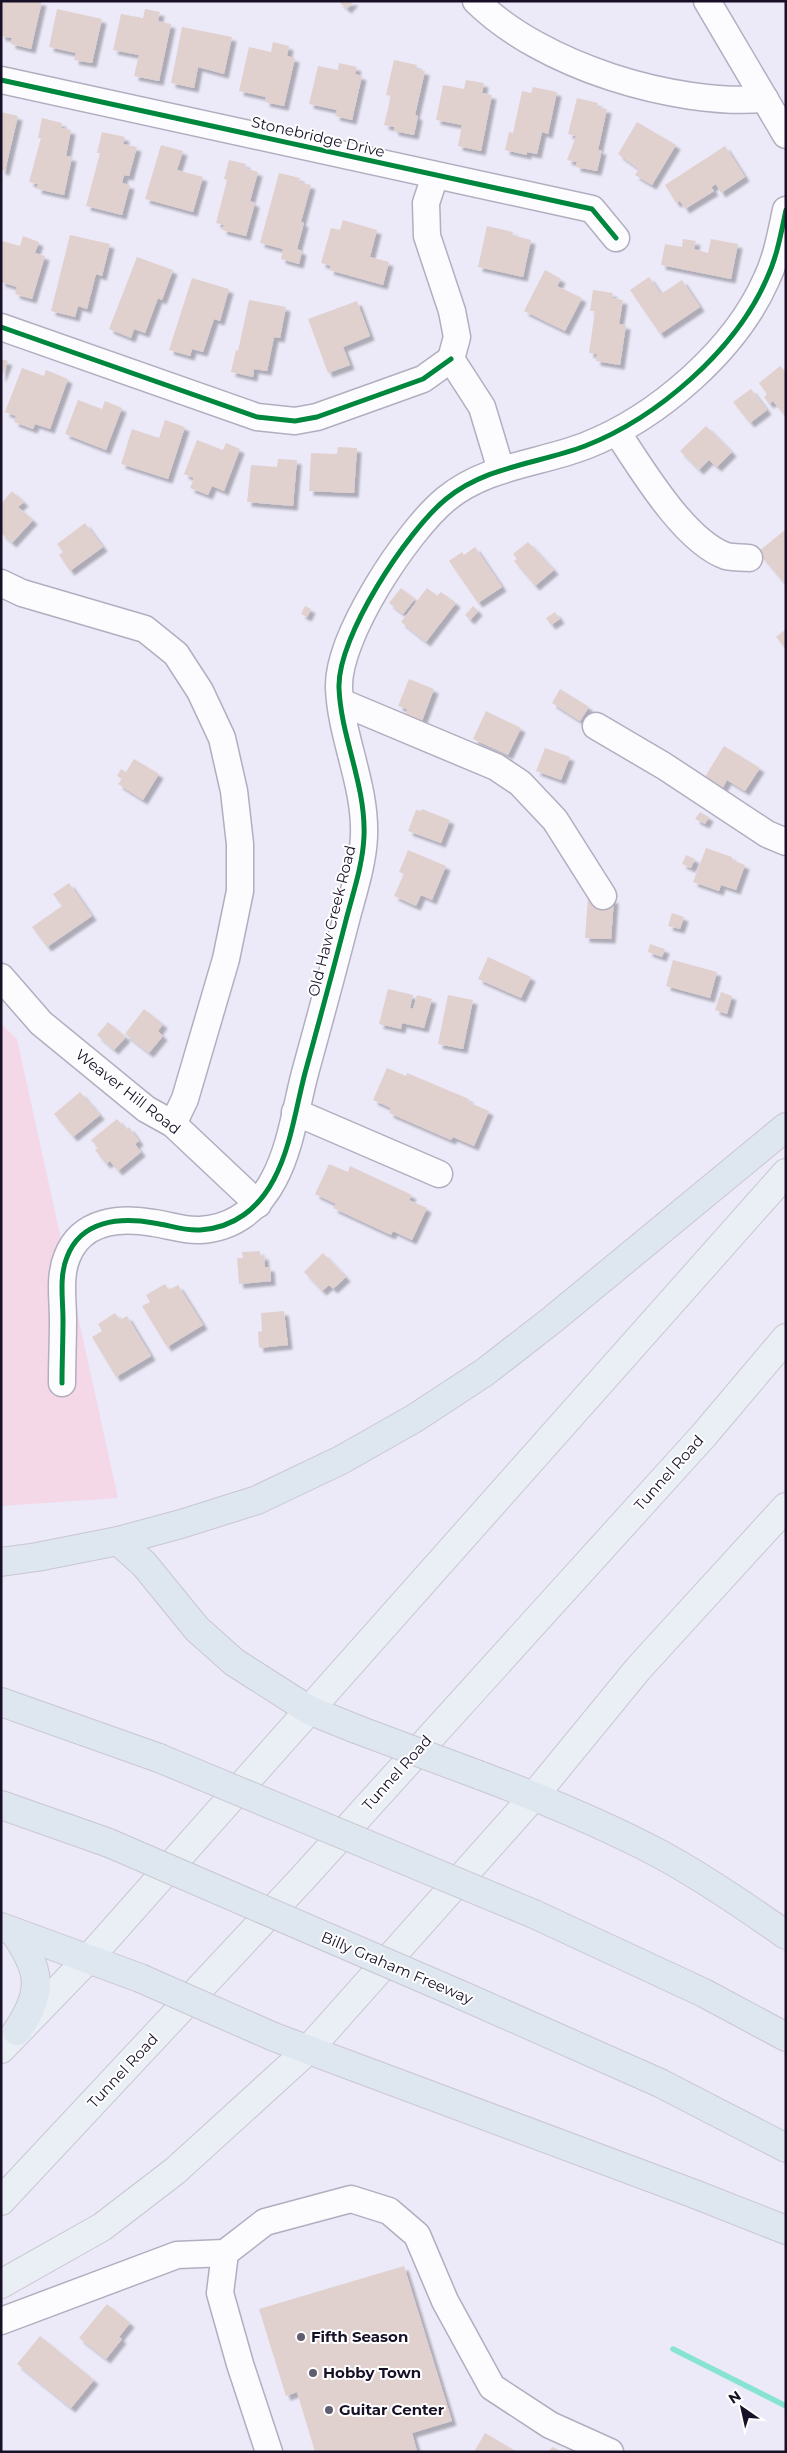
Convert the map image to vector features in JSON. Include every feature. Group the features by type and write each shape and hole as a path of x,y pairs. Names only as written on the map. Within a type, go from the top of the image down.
{"highway":[{"path":"1,1562 118,1541 257,1500 341,1460 415,1418 485,1372 552,1320 786,1126"},
{"path":"118,1541 144,1564 197,1629 234,1662 309,1710 534,1796 657,1852 707,1882 786,1936"},
{"path":"1,1702 159,1758 534,1914 704,1993 786,2037"},
{"name":"Billy Graham Freeway","path":"1,1805 109,1843 459,1994 660,2083 786,2148"},
{"path":"7,1929 140,1978 274,2037 786,2230"},
{"path":"7,1929 31,1956 36,1989 31,2010 9,2040"}],"main road":[{"path":"9,2040 90,1958 786,1173"},
{"name":"Tunnel Road","path":"1,2201 302,1879 704,1434 786,1338"},
{"path":"1,2284 102,2227 175,2171 308,2050 534,1796 638,1669 786,1507"}],"street":[{"path":"476,1 516,31 542,47 602,75 634,85 688,94 741,101 765,99"},
{"path":"707,1 786,135"},
{"name":"Stonebridge Drive","path":"1,80 592,209 616,238"},
{"path":"1,327 257,417 295,421 317,417 423,378 451,359 457,337 452,311 427,236 426,203 435,176"},
{"name":"Old Haw Creek Road","path":"62,1383 63,1288 66,1258 78,1238 91,1227 107,1222 128,1220 198,1231 214,1228 243,1217 258,1204 276,1175 362,855 363,808 341,702 340,671 345,653 370,602 394,561 414,533 443,501 461,487 501,470 576,449 617,432 654,408 687,381 734,333 754,304 768,277 777,251 786,210"},
{"path":"451,359 482,407 501,470"},
{"path":"617,432 649,480 681,521 708,545 727,556 749,558"},
{"path":"1,583 22,593 145,629 176,654 200,691 222,738 234,791 240,844 240,891 226,959 185,1099 173,1124"},
{"path":"341,702 496,767 520,783 555,820 603,896"},
{"path":"596,726 625,741 768,834 786,842"},
{"name":"Weaver Hill Road","path":"1,976 41,1023 146,1110 173,1124 258,1204"},
{"path":"294,1112 439,1174"},
{"path":"1,2321 177,2255 225,2253 265,2222 351,2198 389,2211 417,2234 445,2301 492,2387 550,2426 610,2452"},
{"path":"225,2253 220,2293 240,2364 269,2452"}],"shaded area":[{"path":"1,1024 17,1039 118,1498 1,1506"}],"building":[{"path":"1,1 42,1 31,49 11,44 12,38 1,36"},
{"path":"338,1 354,1 347,9"},
{"path":"57,9 102,19 92,63 74,60 76,53 49,47"},
{"path":"145,9 160,12 158,21 171,24 159,81 134,76 139,55 113,50 121,14 143,18"},
{"path":"182,27 232,37 224,74 198,67 194,88 171,83"},
{"path":"273,42 289,46 287,56 295,58 284,106 265,102 266,97 239,91 249,47 271,52"},
{"path":"394,60 417,65 416,69 425,71 415,115 418,116 414,135 394,131 394,127 384,125 391,96 386,95"},
{"path":"339,63 357,67 355,74 362,76 352,120 335,116 337,110 309,104 318,66 338,70"},
{"path":"466,80 484,83 482,93 492,95 481,151 458,146 462,125 436,120 443,85 464,89"},
{"path":"533,87 557,92 548,134 542,132 537,154 527,152 527,155 505,150 509,132 513,133 522,91 531,93"},
{"path":"577,98 598,103 597,107 607,109 598,150 602,150 597,171 576,167 577,162 567,160 576,136 568,134"},
{"path":"1,112 18,116 5,171 1,170"},
{"path":"42,118 62,123 61,128 71,130 66,156 72,157 64,195 37,189 38,184 29,182 41,138 38,138"},
{"path":"637,122 676,145 652,185 635,175 639,169 618,154"},
{"path":"102,132 125,137 123,144 137,147 129,176 124,175 122,183 130,185 122,215 86,206 100,153 97,153"},
{"path":"161,145 183,151 177,170 203,177 193,212 145,199"},
{"path":"725,146 745,177 721,193 716,184 711,187 714,191 685,209 680,201 676,203 665,185"},
{"path":"229,160 246,164 245,168 258,172 250,201 255,203 246,236 222,230 224,225 216,223 227,180 224,179"},
{"path":"279,173 300,178 299,182 311,185 301,222 304,223 297,249 302,251 299,264 281,259 283,249 260,243"},
{"path":"343,220 377,230 370,257 389,262 383,285 329,270 331,266 321,263 331,228 340,230"},
{"path":"487,226 513,232 512,235 531,240 523,277 478,267"},
{"path":"70,235 110,244 102,276 96,274 87,309 78,306 75,317 51,311"},
{"path":"23,236 39,242 35,253 45,256 32,299 15,294 17,287 1,282 2,241 20,246"},
{"path":"683,239 696,241 694,249 708,253 711,239 738,244 731,279 661,265 665,244 682,247"},
{"path":"137,257 173,270 162,300 158,298 145,333 134,329 131,338 109,329"},
{"path":"545,270 561,279 557,286 582,298 565,331 524,311"},
{"path":"649,277 661,294 682,280 700,307 660,334 630,290"},
{"path":"192,278 229,289 220,321 214,319 203,352 192,349 190,356 169,350"},
{"path":"593,290 613,293 612,298 623,300 619,324 626,325 620,365 596,361 597,354 589,353 595,311 590,311"},
{"path":"249,300 286,307 280,338 274,337 267,371 254,369 253,377 231,372 236,350 238,351"},
{"path":"357,301 370,336 343,347 350,365 328,373 308,319"},
{"path":"1,359 8,361 1,378"},
{"path":"780,366 786,372 786,417 773,401 769,404 764,397 767,394 759,383"},
{"path":"22,368 44,376 46,370 68,379 50,429 35,424 33,429 14,422 16,416 5,412"},
{"path":"751,389 767,410 750,423 733,402"},
{"path":"78,400 102,409 105,401 122,408 106,450 65,434"},
{"path":"165,420 185,427 168,479 121,464 132,429 159,438"},
{"path":"706,426 732,452 717,467 709,460 699,470 680,451"},
{"path":"197,440 223,450 226,443 240,449 224,491 212,486 208,495 190,488 194,478 184,474"},
{"path":"338,447 357,448 354,493 309,491 311,453 337,454"},
{"path":"278,459 297,460 293,506 247,502 251,465 277,467"},
{"path":"12,491 24,502 18,507 33,520 12,543 1,533 1,504"},
{"path":"85,523 103,547 70,571 59,555 63,552 57,544"},
{"path":"786,529 786,580 783,582 758,552"},
{"path":"528,542 554,570 535,586 514,561 517,559 513,554"},
{"path":"475,547 502,587 478,603 449,561 462,552 464,555"},
{"path":"401,588 415,599 403,614 389,603"},
{"path":"427,588 437,596 441,592 456,603 426,642 401,622"},
{"path":"305,606 311,609 307,617 301,614"},
{"path":"473,606 478,611 470,620 465,615"},
{"path":"555,612 560,619 551,625 546,618"},
{"path":"786,629 786,649 776,637"},
{"path":"409,679 434,689 422,721 405,715 407,709 398,706"},
{"path":"560,689 589,707 580,721 552,703"},
{"path":"486,711 521,728 508,755 473,739"},
{"path":"724,746 760,768 745,791 727,780 721,791 703,780"},
{"path":"545,748 570,757 561,780 536,771"},
{"path":"134,759 159,774 143,800 118,784 122,779 117,776 121,769 126,772"},
{"path":"422,809 450,820 441,843 408,831 416,810 421,811"},
{"path":"700,812 709,817 705,824 695,819"},
{"path":"706,848 732,857 732,860 745,865 736,890 721,885 719,891 693,882"},
{"path":"408,850 446,866 432,900 421,895 416,906 394,896 404,874 399,872"},
{"path":"686,855 695,859 691,868 682,864"},
{"path":"69,883 92,916 47,947 32,927 62,906 53,894"},
{"path":"588,897 614,899 611,939 585,938"},
{"path":"672,913 684,917 680,929 668,926"},
{"path":"650,944 665,949 662,957 648,952"},
{"path":"488,957 531,977 521,998 478,979"},
{"path":"673,960 717,972 710,998 666,986"},
{"path":"388,989 413,995 410,1008 413,1009 417,995 432,999 424,1028 402,1023 401,1029 379,1024"},
{"path":"721,992 732,996 727,1014 715,1010"},
{"path":"448,995 473,1000 463,1049 438,1044"},
{"path":"144,1009 163,1024 158,1031 163,1036 149,1053 125,1034"},
{"path":"108,1022 126,1037 114,1050 97,1035"},
{"path":"387,1068 406,1076 407,1073 469,1099 468,1102 489,1111 474,1146 453,1137 451,1140 389,1113 391,1108 373,1100"},
{"path":"80,1092 100,1115 73,1137 54,1114"},
{"path":"117,1119 126,1130 129,1127 139,1141 135,1144 141,1152 118,1171 110,1161 106,1164 95,1150 98,1148 91,1140"},
{"path":"329,1164 348,1172 350,1166 412,1195 409,1200 427,1208 412,1240 393,1231 391,1235 333,1208 336,1204 315,1194"},
{"path":"260,1251 260,1256 264,1255 265,1267 270,1267 271,1281 239,1284 237,1258 243,1258 242,1252"},
{"path":"323,1253 346,1277 333,1289 329,1285 322,1291 304,1272"},
{"path":"165,1284 169,1290 178,1285 203,1325 167,1347 142,1306 150,1302 146,1295"},
{"path":"284,1311 288,1345 259,1348 258,1332 262,1331 261,1313"},
{"path":"115,1313 120,1320 127,1316 151,1356 116,1377 92,1337 102,1331 98,1324"},
{"path":"404,2266 452,2421 412,2433 417,2451 414,2452 315,2452 297,2392 286,2396 259,2309"},
{"path":"107,2304 130,2323 119,2337 122,2339 106,2359 79,2338"},
{"path":"40,2336 94,2380 71,2408 17,2364"},
{"path":"485,2433 517,2452 474,2452"},
{"path":"553,2447 562,2452 547,2452"}],"waterway":[{"path":"673,2349 786,2406"}],"cycle path":[{"path":"1,80 592,209 616,238"},
{"path":"62,1383 63,1272 73,1245 82,1235 92,1228 115,1221 141,1221 194,1230 224,1225 244,1215 261,1199 280,1167 289,1140 362,857 364,817 344,725 339,688 341,667 349,641 377,586 394,559 430,514 446,499 462,488 495,472 567,452 612,434 666,400 691,378 736,331 753,305 773,262 786,210"},
{"path":"1,327 257,417 295,421 317,417 423,379 451,359"}],"place":[{"name":"Fifth Season","path":"301,2337"},
{"name":"Hobby Town","path":"313,2373"},
{"name":"Guitar Center","path":"329,2410"}]}
